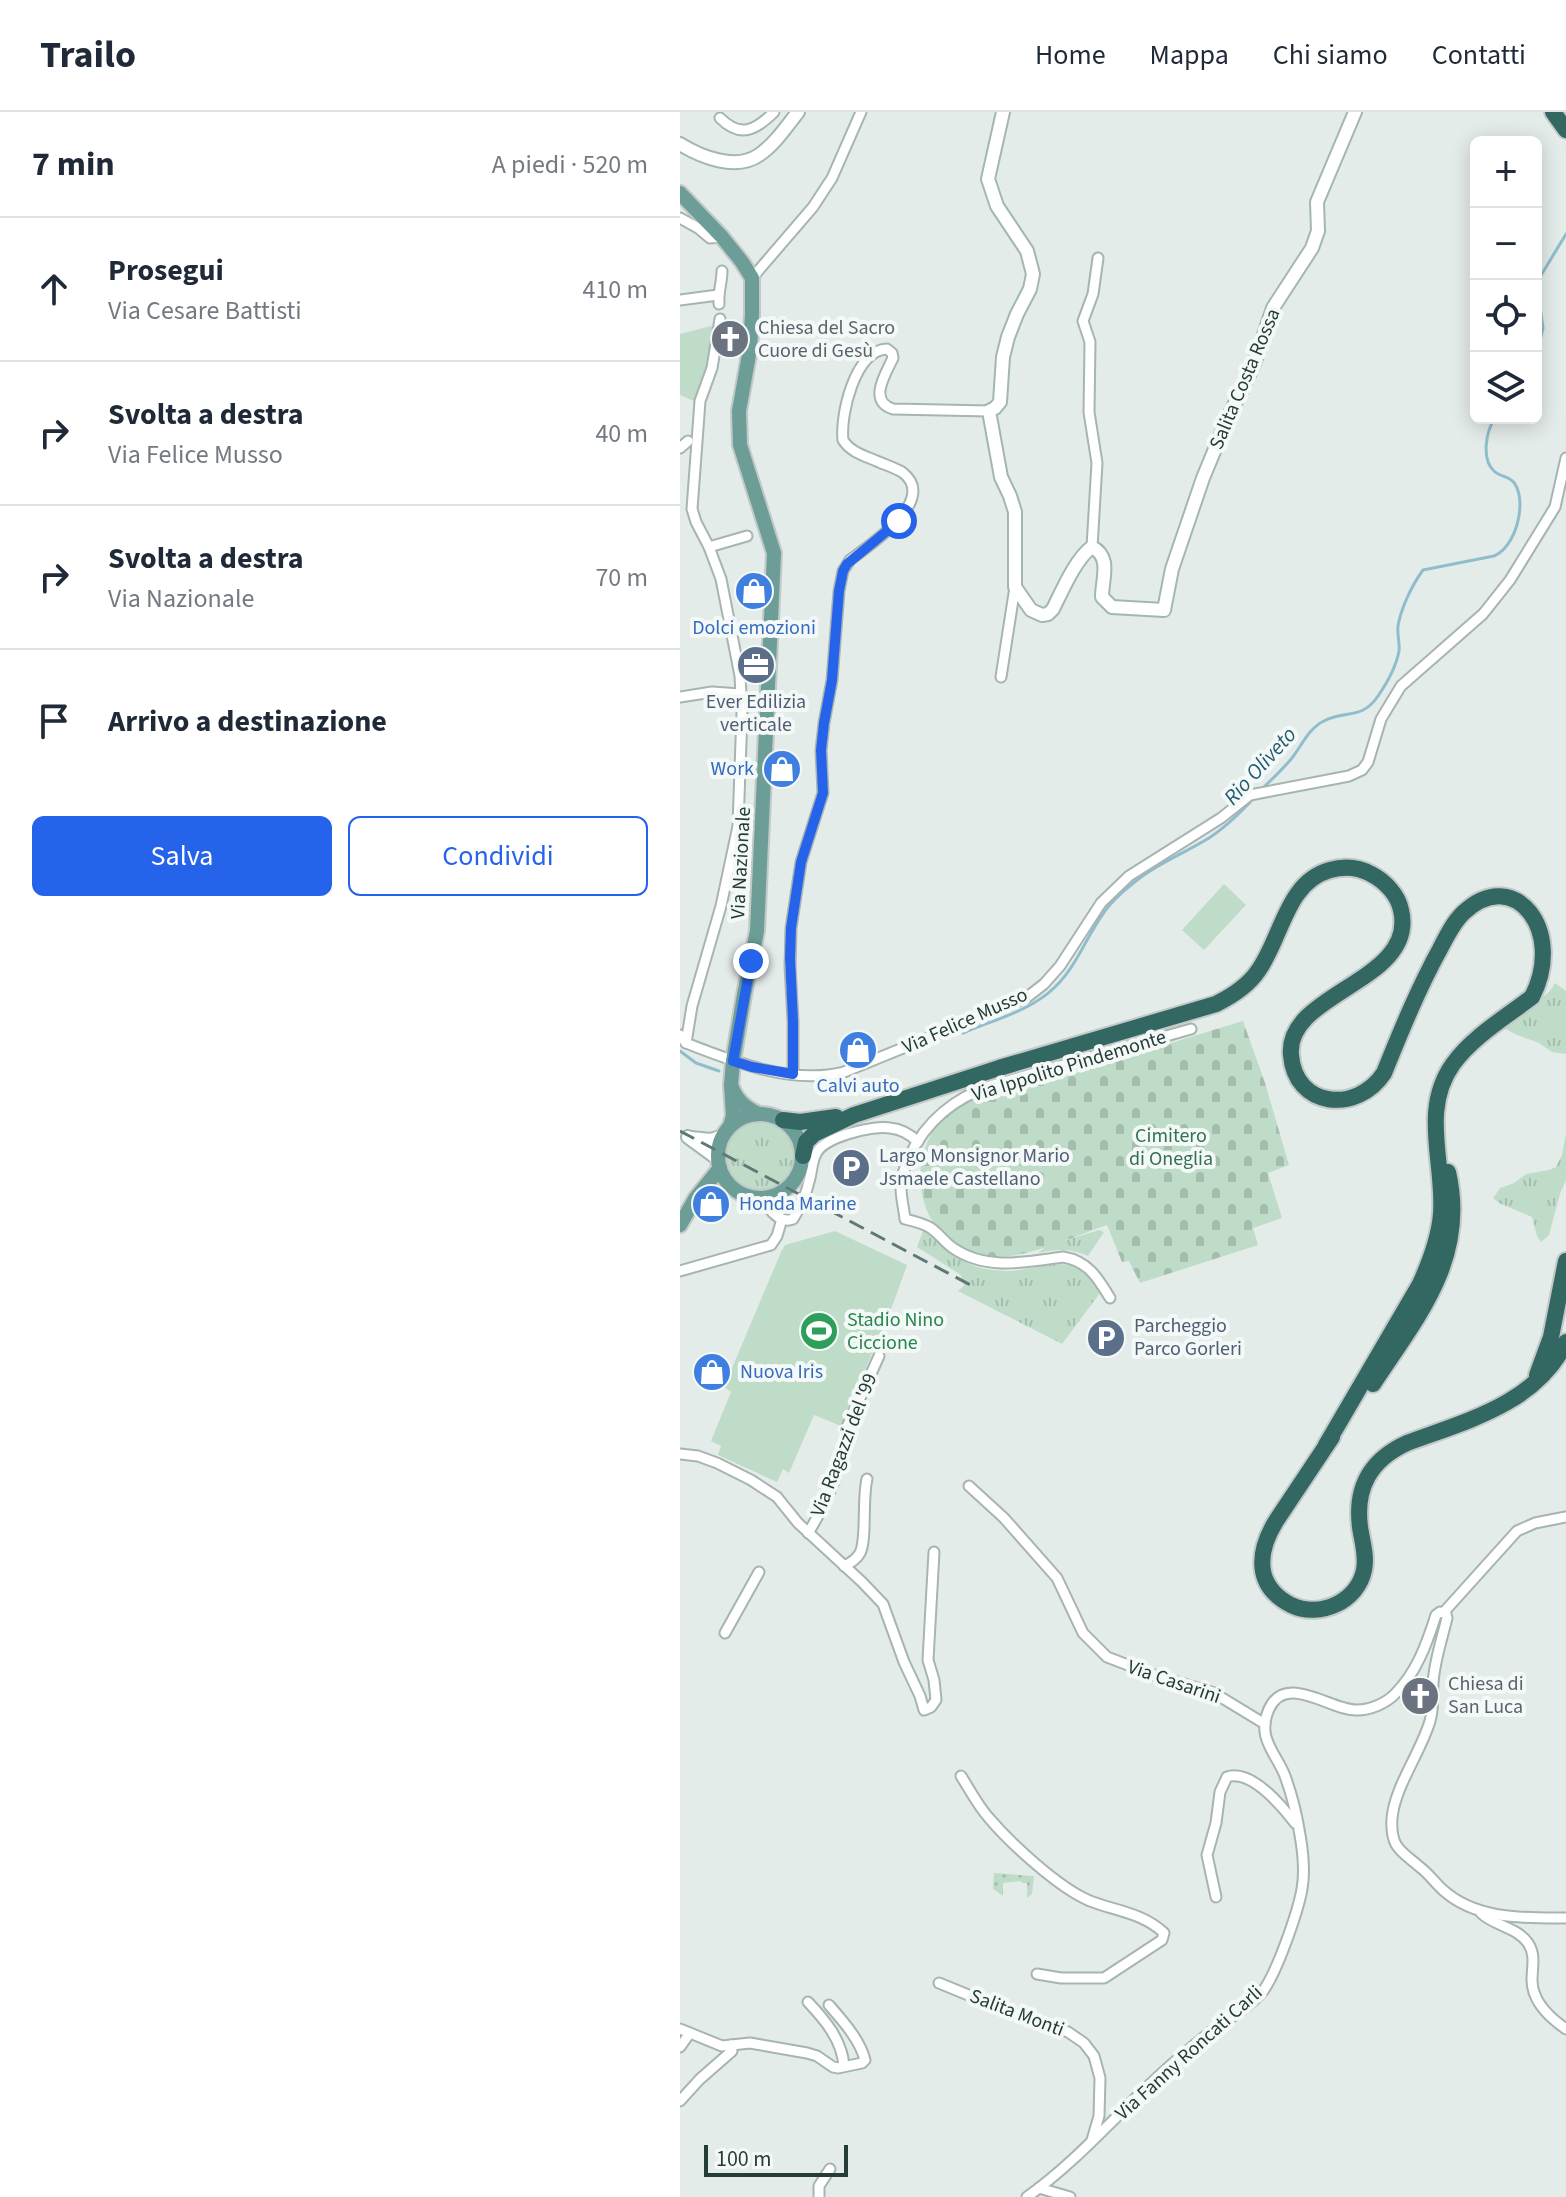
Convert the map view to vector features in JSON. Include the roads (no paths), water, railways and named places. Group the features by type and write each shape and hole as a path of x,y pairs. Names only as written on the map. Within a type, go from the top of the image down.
{"highway":[{"path":"1553,112 1566,130"},
{"path":"803,1156 806,1142 814,1134 854,1115 999,1068 1216,1004 1230,997 1260,968 1304,885 1319,873 1345,867 1366,871 1384,882 1399,904 1403,922 1400,939 1391,954 1378,966 1309,1014 1293,1038 1290,1054 1297,1077 1309,1090 1327,1099 1356,1097 1379,1081 1432,964 1455,922 1471,907 1490,898 1523,900 1538,908 1555,931 1556,961 1549,978 1532,997 1473,1043 1451,1066 1440,1090 1435,1120 1453,1199 1451,1235 1442,1273 1381,1372 1326,1445 1268,1534 1262,1556 1263,1571 1277,1595 1307,1610 1336,1605 1351,1594 1361,1579 1365,1563 1359,1504 1368,1476 1379,1460 1407,1443 1493,1411 1513,1400 1553,1365 1566,1342"},
{"path":"783,1120 800,1122 854,1115"},
{"path":"1530,1386 1542,1365 1551,1337 1566,1261"}],"main road":[{"path":"680,193 722,237 752,278"},
{"name":"Via Nazionale","path":"726,1131 733,1111 733,1061 757,931 774,553 740,445 739,411 751,326 752,278"},
{"path":"731,1085 744,1106 783,1120 794,1129 801,1142 803,1156 799,1175 793,1183 778,1194 757,1198 734,1189 723,1176 719,1148 726,1131 742,1117 757,1113"},
{"path":"680,1225 719,1164"},
{"path":"698,1195 712,1188 734,1189"}],"street":[{"path":"720,118 732,129 743,130 761,124 774,112"},
{"path":"680,144 696,154 733,163 753,159 777,139 798,112"},
{"path":"752,278 813,207 832,178 861,112"},
{"path":"793,1074 790,947 793,905 801,862 823,793 822,736 832,680 843,571 850,560 895,526 906,511 912,495 910,483 901,472 851,450 845,443 842,436 845,410 860,367 880,349 887,349 893,358 879,393 885,407 989,411 1000,402 1005,347 1030,289 1033,274 1027,251 997,206 988,179 1003,112"},
{"name":"Salita Costa Rossa","path":"1092,547 1101,552 1104,559 1102,597 1107,604 1112,607 1164,610 1172,569 1203,478 1254,364 1273,308 1312,248 1318,231 1317,202 1355,112"},
{"path":"680,218 710,238 722,237"},
{"path":"1015,587 1034,613 1048,614 1086,551 1092,547 1097,463 1089,415 1090,342 1083,321 1093,294 1098,258"},
{"path":"680,300 718,299 722,271"},
{"path":"683,1039 721,906 738,826 742,751 740,676 721,579 692,509 700,401 712,368 720,319"},
{"path":"989,411 1001,477 1015,512 1015,587 1001,677"},
{"name":"Via Felice Musso","path":"683,1039 752,1067 825,1077 1026,998 1052,975 1101,903 1129,876 1221,818 1250,795 1358,773 1368,762 1381,719 1401,686 1483,614 1510,580 1555,507 1566,458"},
{"path":"709,547 747,536"},
{"path":"680,697 712,692 740,694"},
{"name":"Via Ippolito Pindemonte","path":"1110,1298 1092,1270 1072,1258 1006,1264 975,1259 950,1246 930,1227 905,1219 901,1186 907,1163 928,1128 946,1109 980,1089 1191,1029"},
{"path":"769,1197 768,1207 772,1213 789,1221 793,1219 807,1188 815,1155 829,1141 883,1127 903,1131 918,1142"},
{"path":"719,1164 688,1137 711,1140 726,1131"},
{"path":"680,1271 771,1245 782,1219"},
{"name":"Via Ragazzi del '99","path":"808,1533 825,1503 847,1439 847,1427 879,1356"},
{"path":"680,1454 698,1456 751,1480 777,1497 798,1523 883,1604 924,1710 936,1700 928,1660 934,1552"},
{"path":"844,1566 854,1560 862,1548 867,1479"},
{"name":"Via Casarini","path":"969,1486 1004,1518 1057,1578 1083,1633 1107,1657 1214,1693 1265,1724"},
{"path":"1265,1724 1269,1709 1287,1694 1324,1700 1353,1711 1377,1706 1387,1700 1417,1665 1436,1615 1444,1612 1517,1531 1535,1523 1566,1517"},
{"path":"725,1633 759,1572"},
{"path":"1444,1612 1447,1618 1432,1685 1430,1722 1397,1801 1392,1818 1394,1838 1400,1852 1421,1867 1443,1891 1462,1903 1479,1910 1526,1918 1566,1918"},
{"name":"Via Fanny Roncati Carli","path":"1027,2197 1091,2143 1138,2094 1204,2038 1249,2005 1262,1991 1274,1970 1302,1889 1303,1860 1299,1829 1285,1775 1266,1741 1265,1724"},
{"path":"1216,1897 1207,1855 1220,1792 1227,1777 1239,1775 1255,1784 1286,1811 1299,1829"},
{"path":"961,1776 987,1817 1049,1875 1089,1900 1131,1912 1164,1933 1162,1940 1104,1978 1061,1978 1037,1974"},
{"path":"1479,1910 1488,1919 1526,1940 1533,1953 1534,1995 1566,2029"},
{"name":"Salita Monti","path":"939,1983 1068,2032 1084,2043 1097,2062 1100,2078 1099,2116 1091,2143"},
{"path":"808,2002 833,2033 841,2049 844,2066"},
{"path":"680,2047 685,2031 722,2046 750,2043 807,2053 833,2067 862,2063 865,2057 829,2005"},
{"path":"680,2101 732,2051 731,2045"},
{"path":"819,2197 819,2186 830,2169"},
{"path":"1039,2188 1070,2197"}],"waterway":[{"name":"Rio Oliveto","path":"1537,352 1543,328 1538,292 1540,277 1566,234"},
{"name":"Rio Oliveto","path":"1262,789 1289,762 1319,724 1359,712 1378,696 1398,657 1398,626 1402,612 1423,570 1494,556 1508,544 1517,524 1520,502 1515,484 1494,471 1487,459 1487,437 1492,424"},
{"name":"Rio Oliveto","path":"963,1033 1023,1009 1055,987 1070,970 1099,920 1117,897 1149,871 1215,834 1254,798"},
{"name":"Rio Oliveto","path":"680,1051 696,1063 719,1071"}],"railway":[{"path":"680,1131 976,1288"}],"place":[{"name":"Chiesa del Sacro Cuore di Gesù","path":"730,339"},
{"name":"Dolci emozioni","path":"754,591"},
{"name":"Ever Edilizia verticale","path":"756,665"},
{"name":"Work","path":"782,769"},
{"name":"Calvi auto","path":"858,1050"},
{"name":"Largo Monsignor Mario Jsmaele Castellano","path":"851,1168"},
{"name":"Honda Marine","path":"711,1204"},
{"name":"Stadio Nino Ciccione","path":"819,1331"},
{"name":"Parcheggio Parco Gorleri","path":"1106,1338"},
{"name":"Nuova Iris","path":"712,1372"},
{"name":"Chiesa di San Luca","path":"1420,1696"}],"park label":[{"name":"Cimitero di Oneglia","path":"1171,1148"}]}
